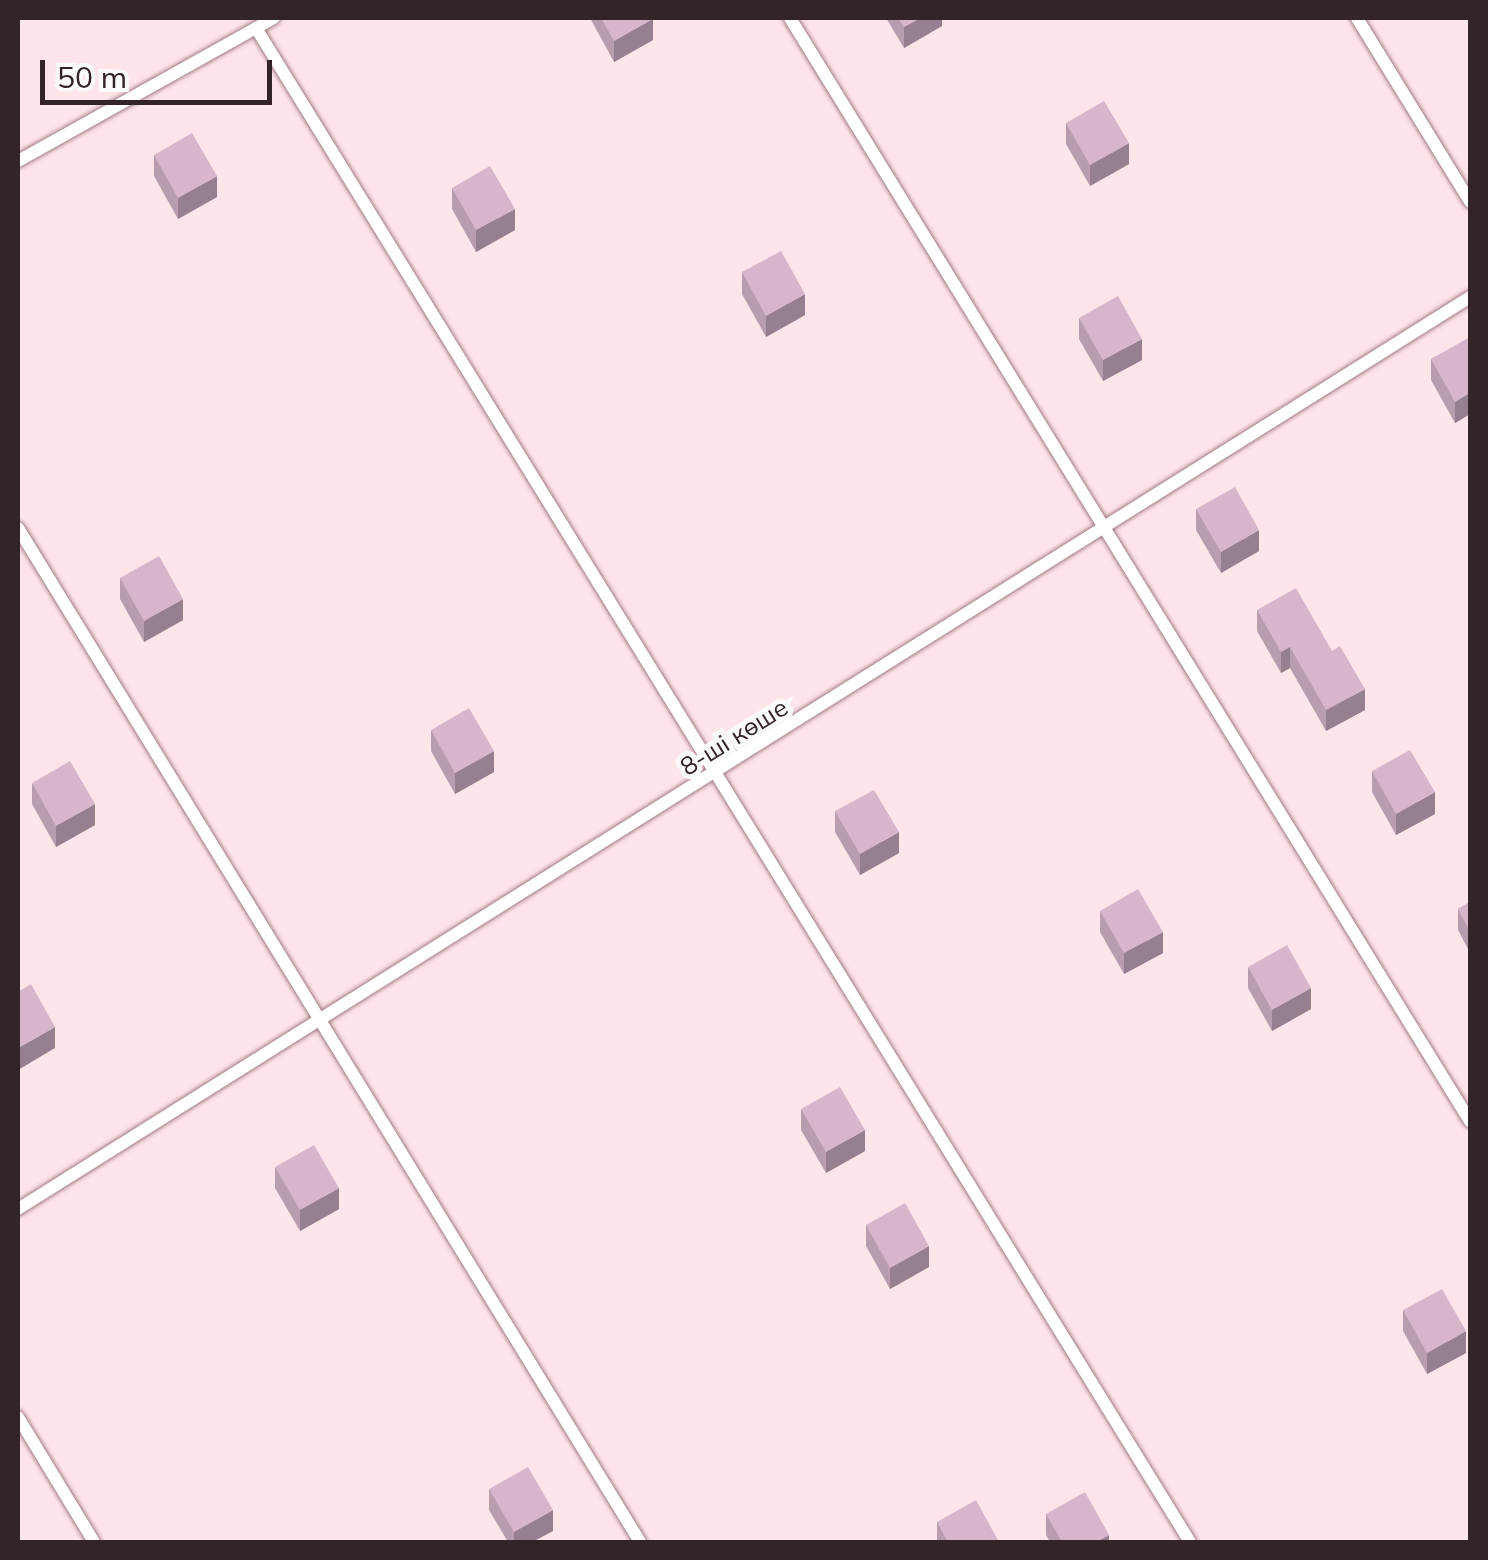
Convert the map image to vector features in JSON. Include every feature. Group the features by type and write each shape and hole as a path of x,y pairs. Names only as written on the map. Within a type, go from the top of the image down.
{"lane":[{"path":"18,161 274,18"},
{"path":"790,18 1470,1121"},
{"path":"1357,18 1470,202"},
{"path":"256,28 1190,1542"},
{"name":"8-ші көше","path":"18,1209 719,774 1470,297"},
{"path":"18,528 323,1019 640,1542"},
{"path":"18,1417 94,1542"}],"building":[{"path":"601,18 652,18 653,19 614,41"},
{"path":"898,18 921,18 904,27"},
{"path":"1104,101 1129,143 1090,165 1066,123"},
{"path":"192,133 217,176 178,198 154,155"},
{"path":"490,166 515,209 476,230 452,188"},
{"path":"781,251 805,294 766,316 742,272"},
{"path":"1118,296 1142,339 1103,360 1079,318"},
{"path":"1470,337 1470,393 1455,402 1431,359"},
{"path":"1235,487 1259,530 1221,552 1196,509"},
{"path":"159,556 183,599 144,621 120,578"},
{"path":"1296,588 1332,651 1340,646 1365,689 1326,710 1290,647 1281,652 1257,610"},
{"path":"469,708 494,751 455,773 431,730"},
{"path":"1410,750 1435,792 1396,814 1372,771"},
{"path":"70,761 95,804 56,826 32,783"},
{"path":"874,790 899,832 860,854 835,811"},
{"path":"1138,889 1163,932 1124,953 1100,911"},
{"path":"1470,902 1470,932 1458,909"},
{"path":"1287,945 1311,988 1272,1010 1248,967"},
{"path":"31,984 55,1027 18,1048 18,992"},
{"path":"840,1087 865,1130 826,1152 801,1109"},
{"path":"314,1145 339,1188 300,1210 275,1167"},
{"path":"905,1203 929,1246 890,1268 866,1225"},
{"path":"1442,1289 1466,1331 1427,1353 1403,1310"},
{"path":"528,1467 553,1510 514,1532 489,1489"},
{"path":"1085,1492 1109,1535 1096,1542 1062,1542 1046,1514"},
{"path":"976,1500 999,1542 948,1542 937,1522"}]}
